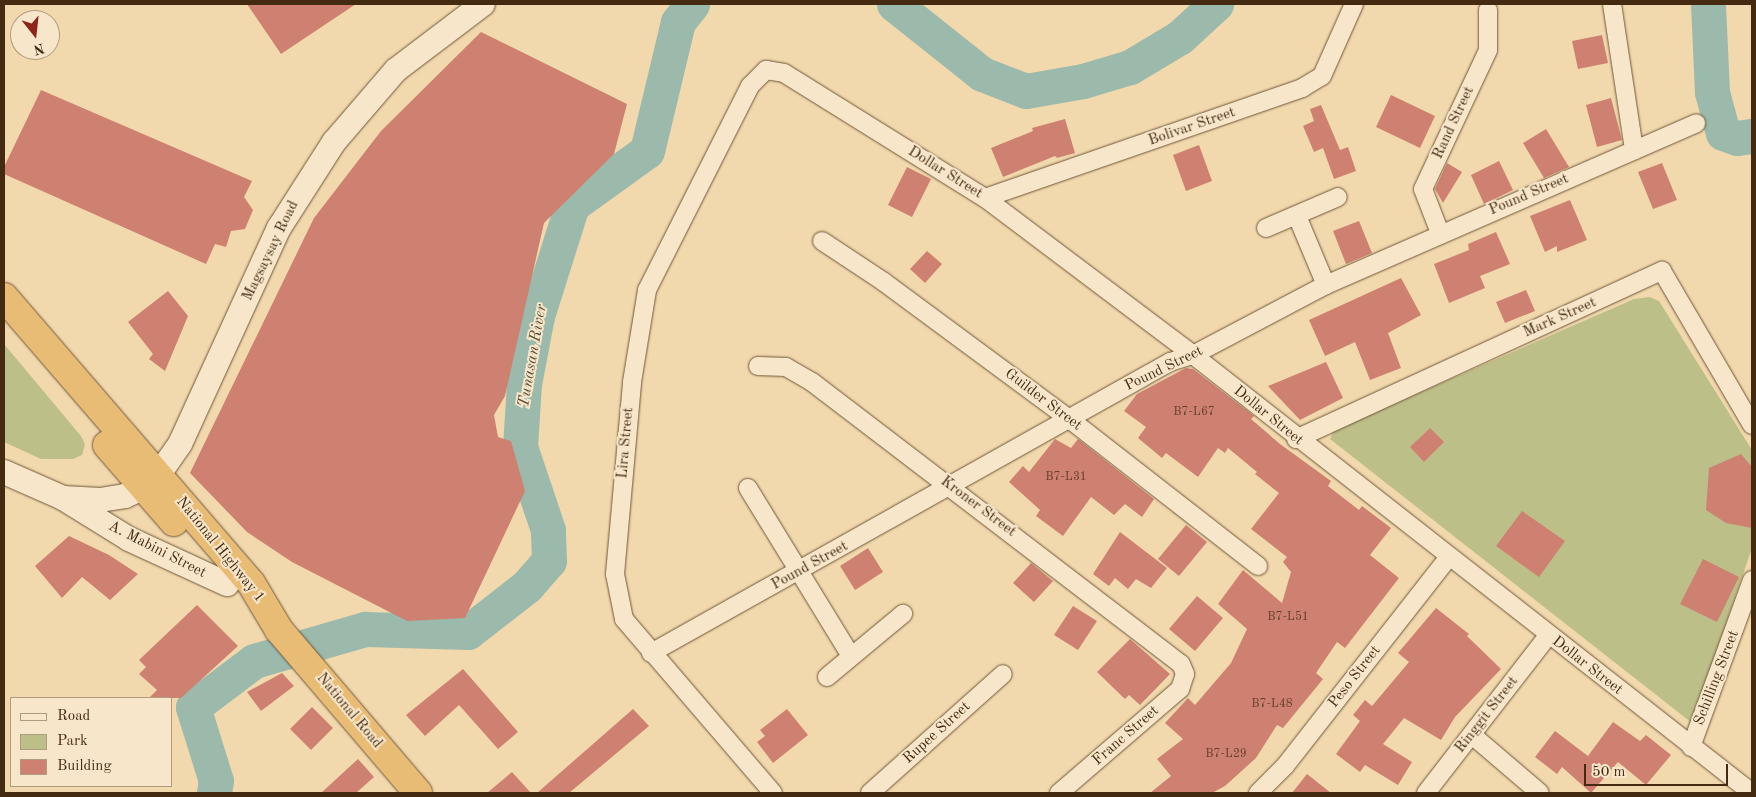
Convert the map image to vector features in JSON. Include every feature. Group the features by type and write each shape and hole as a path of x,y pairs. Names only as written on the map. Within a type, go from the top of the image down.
{"highway":[{"name":"National Highway 1","path":"4,297 151,480 244,605 280,630"},
{"name":"National Highway 1","path":"4,324 251,583 280,630"},
{"name":"National Road","path":"280,630 418,793"}],"main road":[{"name":"Magsaysay Road","path":"151,480 180,444 279,228 334,142 396,70 483,4"},
{"name":"A. Mabini Street","path":"4,472 63,498 129,540 227,584"},
{"name":"A. Mabini Street","path":"63,498 100,500 125,496 151,480"}],"street":[{"name":"Bolivar Street","path":"985,198 1302,88 1322,76 1354,4"},
{"path":"1612,4 1634,150"},
{"name":"Rand Street","path":"1440,233 1423,189 1488,50 1488,10"},
{"name":"Dollar Street","path":"766,70 784,73 985,198 1193,356 1448,558 1752,793"},
{"name":"Lira Street","path":"766,70 750,86 652,282 638,340 615,574 624,619 773,793"},
{"name":"Pound Street","path":"652,653 1170,362 1193,356 1326,285 1440,233 1696,123"},
{"path":"1266,228 1338,197"},
{"path":"1297,216 1326,285"},
{"name":"Guilder Street","path":"822,241 884,282 1068,418 1258,566"},
{"name":"Mark Street","path":"1296,439 1662,271 1752,425"},
{"name":"Kroner Street","path":"758,366 786,367 812,382 951,486 1173,658 1185,674"},
{"path":"748,488 851,656"},
{"name":"Peso Street","path":"1258,793 1285,766 1448,558"},
{"name":"Schilling Street","path":"1691,746 1752,580"},
{"path":"827,677 903,614"},
{"name":"Ringgit Street","path":"1426,793 1548,636"},
{"name":"Rupee Street","path":"870,793 1003,674"},
{"name":"Franc Street","path":"1059,793 1180,689 1185,674"},
{"path":"1472,735 1540,793"}],"green space":[{"path":"1650,297 1659,301 1752,450 1752,548 1692,723 1330,439 1334,430 1634,299"},
{"path":"4,344 81,436 85,444 82,455 73,459 41,459 4,442"}],"building":[{"path":"247,4 356,4 281,54"},
{"path":"481,32 627,104 614,154 544,223 505,396 494,415 498,437 511,441 525,491 465,618 407,621 292,562 247,532 190,473 314,218 381,131"},
{"path":"1602,35 1608,63 1578,69 1572,41"},
{"path":"41,90 252,181 244,197 253,210 245,229 231,231 226,247 215,244 206,264 4,174 4,167"},
{"path":"1391,95 1435,116 1420,148 1376,127"},
{"path":"1611,98 1622,140 1597,147 1586,105"},
{"path":"1321,105 1340,150 1348,147 1356,171 1334,179 1323,148 1314,152 1303,126 1314,121 1310,109"},
{"path":"1065,119 1075,153 1057,158 1055,156 1003,177 991,148 1033,131 1032,128"},
{"path":"1546,129 1569,167 1544,178 1523,143"},
{"path":"1199,145 1212,181 1186,191 1173,155"},
{"path":"1499,161 1513,190 1484,204 1471,175"},
{"path":"1447,163 1462,172 1443,203 1435,189"},
{"path":"1662,163 1677,200 1653,209 1638,172"},
{"path":"907,167 931,179 912,217 888,205"},
{"path":"1570,200 1587,240 1557,252 1557,246 1545,252 1530,216"},
{"path":"1359,221 1372,253 1346,264 1333,231"},
{"path":"1496,232 1510,264 1480,276 1485,288 1449,303 1434,264 1469,250 1468,244"},
{"path":"927,251 942,264 925,283 910,269"},
{"path":"1401,278 1421,315 1388,333 1401,368 1370,380 1355,342 1325,356 1309,320"},
{"path":"1526,290 1535,311 1505,323 1496,302"},
{"path":"168,291 188,316 165,371 149,359 153,354 128,322"},
{"path":"1326,362 1343,398 1300,420 1268,386"},
{"path":"1186,368 1193,369 1254,416 1251,419 1280,444 1331,481 1328,486 1359,510 1362,506 1391,528 1370,555 1399,578 1345,648 1337,642 1316,673 1323,679 1283,728 1277,725 1256,758 1225,786 1212,793 1150,793 1171,776 1157,759 1183,739 1165,723 1188,698 1195,705 1231,663 1247,629 1218,604 1243,570 1282,603 1291,572 1283,562 1287,557 1251,529 1279,493 1255,474 1257,472 1228,448 1225,453 1218,448 1198,477 1166,453 1162,458 1138,438 1146,427 1124,411 1137,394"},
{"path":"1430,428 1444,442 1424,462 1410,447"},
{"path":"1055,439 1071,448 1078,439 1154,499 1142,517 1125,504 1114,515 1091,497 1063,536 1036,516 1040,510 1009,482 1023,466 1029,472"},
{"path":"1741,454 1752,467 1752,528 1726,523 1706,510 1709,468"},
{"path":"1522,511 1565,541 1539,577 1496,546"},
{"path":"1186,525 1207,542 1179,576 1158,559"},
{"path":"1120,532 1167,568 1151,588 1136,579 1128,589 1115,578 1109,586 1093,574"},
{"path":"69,536 109,555 138,574 110,600 82,577 62,598 35,566"},
{"path":"868,548 883,572 855,590 840,566"},
{"path":"1703,559 1739,577 1717,622 1680,604"},
{"path":"1031,563 1053,581 1034,602 1013,583"},
{"path":"1197,596 1223,618 1195,651 1169,629"},
{"path":"197,605 238,646 181,698 150,697 157,690 139,674 146,667 139,660"},
{"path":"1073,606 1097,621 1078,650 1054,635"},
{"path":"1436,608 1469,634 1467,636 1501,669 1455,717 1441,740 1404,718 1383,744 1412,762 1398,785 1365,765 1360,772 1336,754 1360,721 1353,715 1365,700 1372,706 1409,662 1398,653"},
{"path":"1130,639 1170,674 1140,705 1129,695 1125,699 1097,672"},
{"path":"463,669 518,732 498,749 459,705 425,736 406,715"},
{"path":"282,673 294,686 261,711 247,692"},
{"path":"312,707 333,728 311,750 290,729"},
{"path":"633,709 649,726 569,793 537,793"},
{"path":"787,709 808,735 773,763 757,742 765,736 760,730"},
{"path":"1613,722 1640,741 1646,735 1671,755 1646,785 1618,762 1591,793 1562,767 1557,774 1535,757 1555,731 1588,756"},
{"path":"358,759 374,777 356,793 321,793"},
{"path":"512,772 531,793 487,793"},
{"path":"1307,774 1331,793 1292,793"}],"waterway":[{"name":"Tunasan River","path":"214,793 216,781 193,707 254,661 365,629 468,632 527,586 549,561 548,530 520,447 524,384 537,316 572,205 647,151 678,22 692,4"},
{"name":"Tunasan River","path":"894,4 982,74 1026,91 1083,81 1130,67 1180,37 1216,4"},
{"name":"Tunasan River","path":"1708,4 1712,92 1723,133 1737,138 1752,136"}]}
